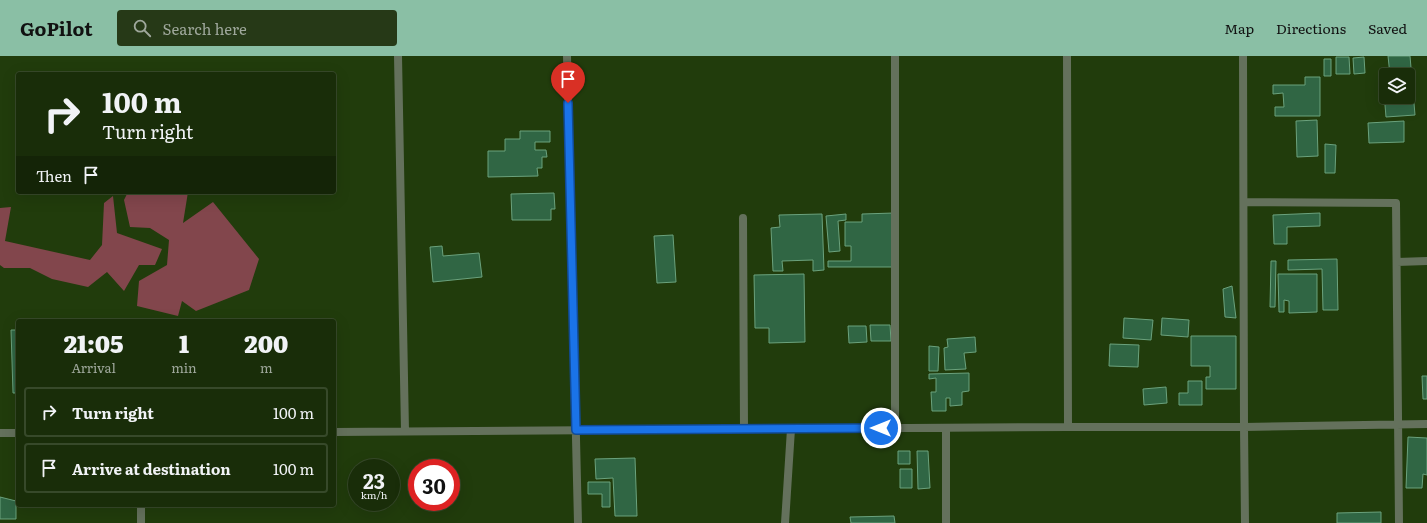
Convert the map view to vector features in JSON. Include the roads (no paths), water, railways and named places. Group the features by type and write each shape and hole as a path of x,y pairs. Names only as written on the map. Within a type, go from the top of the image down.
{"street":[{"path":"398,56 405,431"},
{"path":"567,56 578,523"},
{"path":"895,56 895,428"},
{"path":"1067,56 1068,427"},
{"path":"1244,56 1245,523"},
{"path":"1244,202 1396,203 1399,523"},
{"path":"743,218 744,429"},
{"path":"1397,262 1427,262"},
{"path":"336,432 1068,427 1244,428 1427,424"},
{"path":"946,428 946,523"},
{"path":"785,523 791,429"},
{"path":"0,433 16,433"},
{"path":"141,507 141,523"}]}
